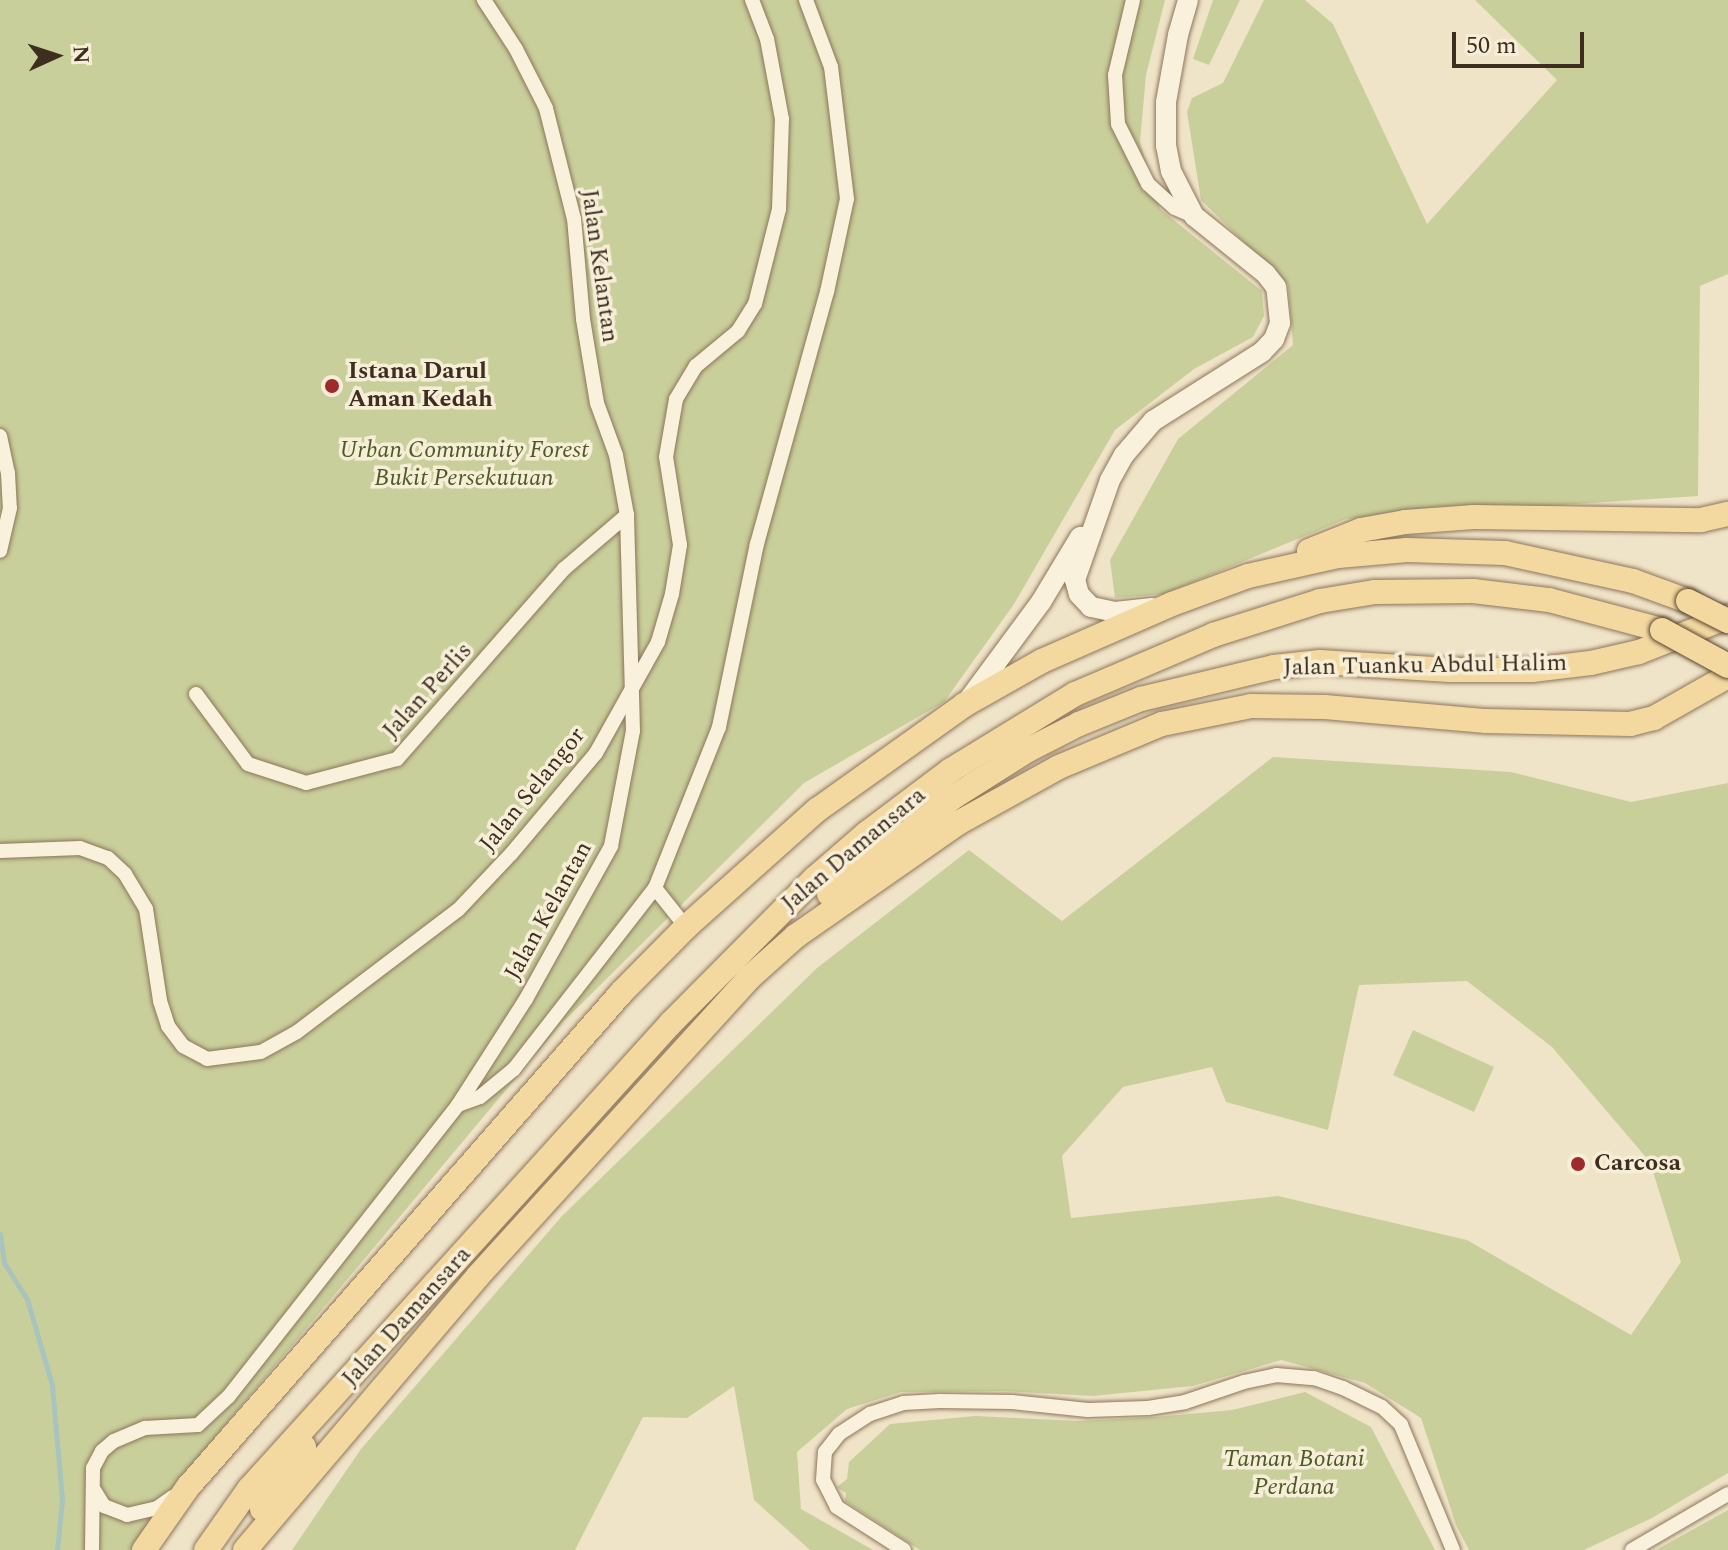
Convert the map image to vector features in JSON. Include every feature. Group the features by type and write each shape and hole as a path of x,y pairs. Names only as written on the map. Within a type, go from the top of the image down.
{"main road":[{"path":"1248,576 1361,530 1405,522 1474,517 1701,520 1728,514"},
{"name":"Jalan Damansara","path":"144,1550 188,1487 621,993 686,927 817,810 964,705 1042,661 1172,604 1248,576 1338,556 1407,550 1467,550 1567,564 1633,581 1728,619"},
{"name":"Jalan Damansara","path":"206,1550 249,1489 681,1013 825,869 951,770 1075,694 1213,635 1269,615 1320,601 1375,592 1473,591 1549,600 1662,630 1728,666"},
{"name":"Jalan Tuanku Abdul Halim","path":"591,1114 683,1030 772,941 861,867 955,796 1079,724 1141,699 1274,667 1320,662 1450,670 1547,668 1639,652 1728,619"},
{"path":"245,1550 488,1265 749,978 796,936 958,823 1059,767 1162,724 1251,706 1325,707 1486,721 1630,724 1654,718 1728,676"},
{"path":"238,1550 266,1503 351,1379"}],"street":[{"name":"Jalan Kelantan","path":"92,1550 93,1468 102,1451 114,1441 145,1428 198,1425 214,1413 458,1105 526,999 611,846 633,731 627,515 616,455 597,403 583,319 574,219 546,108 516,49 484,0"},
{"name":"Jalan Selangor","path":"0,851 80,848 108,858 137,889 146,909 160,1001 168,1026 183,1046 207,1059 261,1052 297,1032 458,910 511,854 596,753 658,642 672,594 680,545 666,457 676,399 696,366 738,331 755,304 779,209 782,119 767,39 752,0"},
{"path":"458,1105 480,1097 514,1069 655,888 719,727 757,544 827,292 847,199 831,67 806,0"},
{"path":"1133,0 1115,75 1118,124 1148,184 1175,208 1194,216"},
{"name":"Jalan Damansara","path":"964,705 1041,602 1098,509 1124,455 1153,421 1262,352 1274,339 1280,323 1276,287 1266,274 1194,216 1180,193 1166,146 1166,102 1188,0"},
{"path":"0,436 8,473 10,508 0,551"},
{"name":"Jalan Damansara","path":"1098,509 1075,580 1079,594 1091,607 1115,612 1136,612 1172,604"},
{"name":"Jalan Perlis","path":"196,694 248,764 306,783 397,759 564,569 627,515"},
{"path":"655,888 686,927"},
{"path":"904,1550 837,1507 823,1480 825,1452 839,1434 870,1414 903,1403 940,1401 1012,1402 1088,1410 1148,1408 1185,1402 1276,1375 1314,1378 1343,1388 1382,1407 1401,1425 1453,1550"},
{"path":"94,1489 104,1506 127,1515 157,1508 188,1487"},
{"path":"1632,1550 1728,1494"}],"green space":[{"name":"Urban Community Forest Bukit Persekutuan","path":"0,0 1165,0 1146,75 1140,142 1160,209 1262,291 1264,316 1253,337 1194,369 1115,430 1014,604 944,702 804,783 563,1022 216,1436 133,1550 0,1550"},
{"path":"1213,0 1240,0 1209,65 1193,59"},
{"path":"1264,0 1305,0 1333,24 1427,224 1557,80 1475,0 1728,0 1728,274 1700,286 1698,496 1346,519 1164,594 1115,598 1110,560 1178,439 1293,345 1288,285 1201,200 1187,112 1192,98 1223,83"},
{"path":"1273,757 1511,772 1631,802 1728,783 1728,1473 1652,1518 1584,1550 1469,1550 1456,1525 1421,1418 1365,1383 1281,1360 1193,1386 1093,1396 1003,1391 901,1392 847,1409 797,1452 801,1509 873,1550 810,1550 754,1500 734,1386 687,1418 643,1417 575,1550 292,1550 361,1449 562,1216 817,968 969,850 1062,921","holes":["1467,981 1552,1047 1650,1162 1681,1262 1631,1335 1467,1240 1278,1196 1071,1218 1062,1156 1123,1087 1212,1067 1226,1102 1328,1130 1359,985"]},
{"path":"1413,1030 1494,1067 1474,1112 1393,1075"},
{"name":"Taman Botani Perdana","path":"1305,1392 1371,1427 1435,1550 920,1550 845,1501 846,1493 837,1487 847,1479 849,1462 890,1424 975,1416 1078,1421 1156,1417 1232,1410"},
{"path":"1728,1510 1728,1550 1656,1550"}],"waterway":[{"path":"0,1234 4,1263 27,1299 52,1385 62,1500 57,1550"}],"place":[{"name":"Istana Darul Aman Kedah","path":"332,386"},
{"name":"Carcosa","path":"1578,1164"}]}
